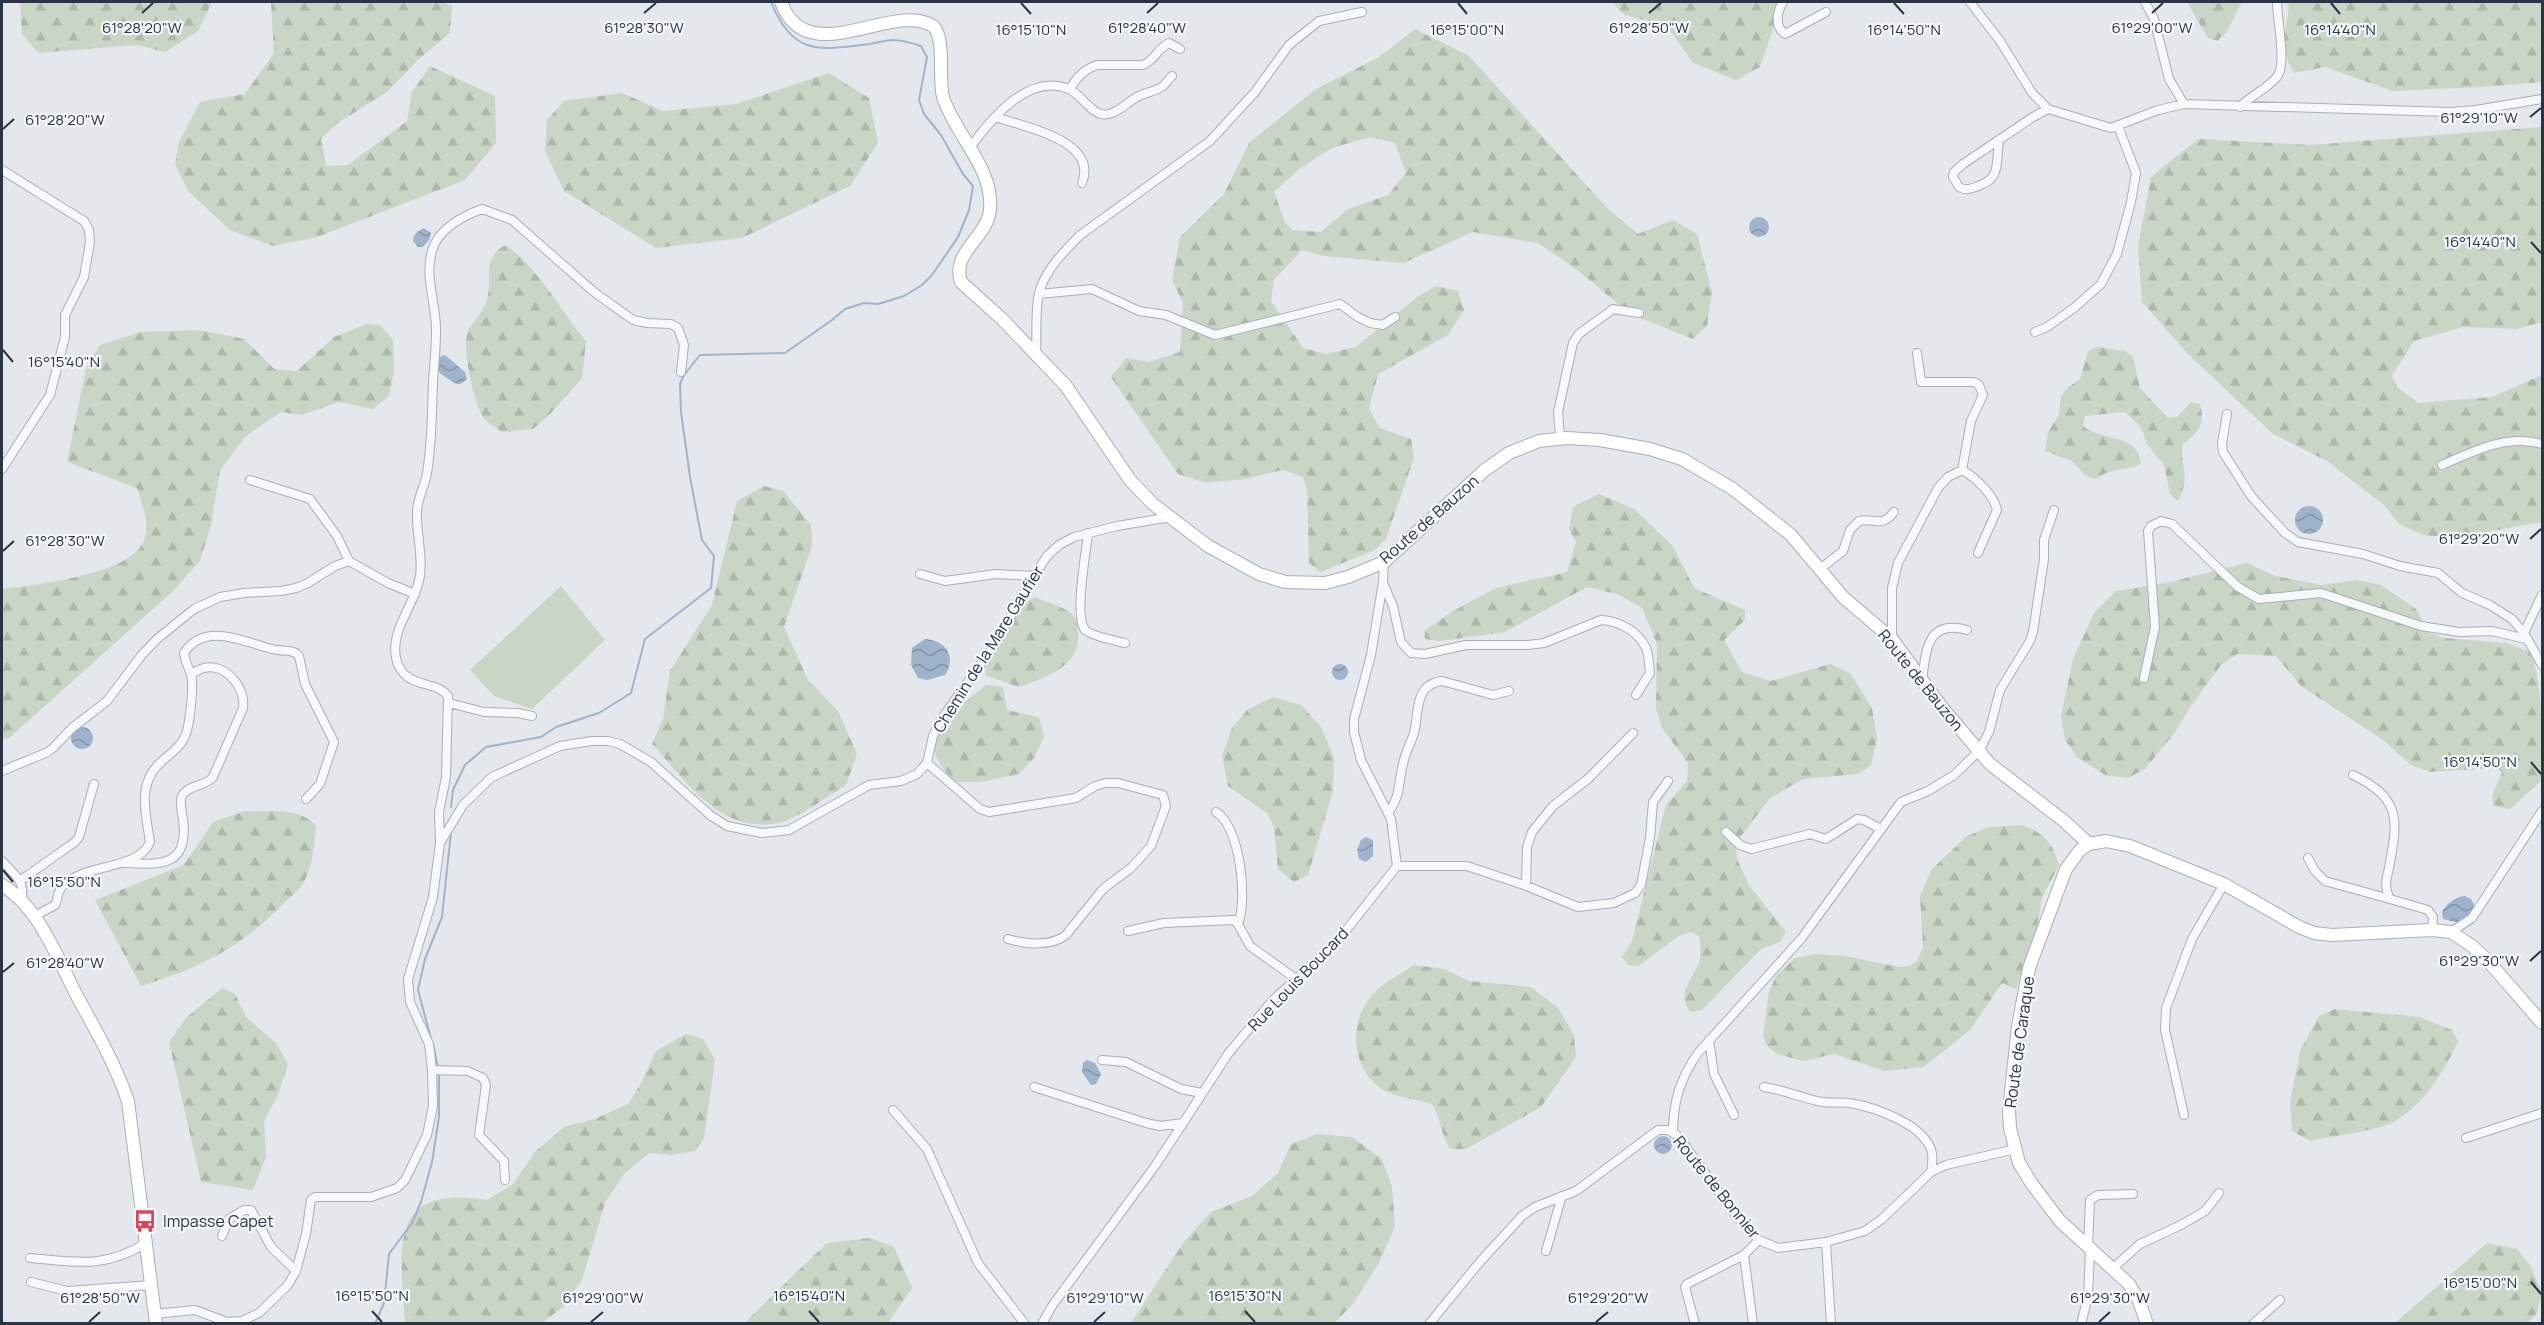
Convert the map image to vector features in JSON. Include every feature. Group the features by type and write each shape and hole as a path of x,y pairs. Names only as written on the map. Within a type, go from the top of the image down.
{"street":[{"name":"Route de Bauzon","path":"781,2 793,22 811,31 830,31 906,17 925,21 933,26 940,40 939,76 944,98 952,120 987,184 990,213 986,225 960,261 958,275 965,288 1036,353 1066,386 1130,480 1153,504 1208,546 1259,574 1285,582 1325,583 1348,577 1384,562 1496,462 1526,445 1560,438 1600,440 1650,449 1682,459 1733,489 1780,525 1805,549 1844,597 1892,639 1922,681 2000,773 2064,820 2089,844"},
{"path":"1783,2 1777,14 1778,27 1785,34 1826,12"},
{"path":"1970,2 2000,41 2032,93 2049,109 2104,127 2118,126 2151,112 2184,104 2450,112 2542,99"},
{"path":"2145,2 2154,19 2169,79 2184,104"},
{"path":"2240,107 2272,81 2280,71 2282,55 2277,2"},
{"path":"1036,353 1039,294 1046,276 1079,236 1210,141 1255,92 1289,45 1319,21 1362,12"},
{"path":"1070,89 1089,67 1143,65 1148,63 1163,46 1169,44 1180,49"},
{"path":"969,149 994,117 1016,99 1038,87 1053,85 1070,89 1085,99 1099,114 1112,114 1136,97 1162,86 1172,76"},
{"path":"1999,141 1994,177 1990,182 1968,190 1959,187 1954,181 1954,172 2033,117 2049,109"},
{"path":"994,117 1031,127 1077,152 1085,165 1082,183"},
{"path":"2035,332 2060,318 2102,284 2117,254 2136,173 2118,126"},
{"path":"2,170 84,221 89,230 90,242 84,277 65,315 64,337 50,395 2,469"},
{"path":"2,885 21,902 33,917 101,1038 117,1070 128,1101 155,1319 195,1310 227,1322 242,1321 259,1313 288,1285 296,1270 306,1234 309,1204 315,1197 371,1197 389,1193 405,1180 427,1135 433,1106 429,1044 410,1002 408,979 433,897 440,843 439,812 446,777 449,703 444,691 428,687 404,674 396,660 395,648 399,630 415,594 420,567 417,511 427,474 436,329 431,289 432,250 441,236 461,216 482,209 512,220 594,292 633,320 671,324 678,328 684,345 681,372"},
{"path":"1039,294 1092,289 1139,311 1166,315 1215,335 1340,304 1370,323 1383,325 1395,317"},
{"path":"1560,438 1558,412 1573,343 1579,334 1613,309 1639,313"},
{"path":"1917,353 1921,382 1974,382 1982,390 1983,395 1971,421 1962,470"},
{"path":"2227,414 2222,442 2223,453 2251,496 2285,533 2298,542 2363,554 2400,566 2438,573 2462,593 2490,605 2512,619 2542,665"},
{"path":"2442,465 2502,442 2526,439 2542,444"},
{"path":"1962,470 1974,478 1997,507 1995,520 1986,532 1978,553"},
{"path":"1892,639 1892,588 1898,563 1938,488 1948,477 1962,470"},
{"path":"250,480 310,499 337,536 349,561 388,583 415,594"},
{"path":"1673,1133 1673,1110 1681,1080 1709,1040 1801,939 1901,802 1928,791 1954,776 1979,751 1989,732 2000,690 2030,641 2033,632 2044,560 2044,540 2054,510"},
{"path":"1820,569 1843,551 1850,530 1859,521 1880,523 1894,512"},
{"name":"Chemin de la Mare Gaufier","path":"927,763 933,736 940,721 993,647 1047,556 1059,545 1074,537 1117,526 1171,517"},
{"path":"2144,678 2155,627 2148,531 2151,526 2161,521 2172,524 2238,587 2259,599 2321,593 2421,626 2459,632 2492,631 2525,636"},
{"path":"1088,533 1080,608 1083,626 1091,634 1125,643"},
{"path":"2,771 48,752 65,734 107,701 141,656 194,609 220,597 296,588 335,566 349,561"},
{"path":"1384,562 1371,656 1354,719 1354,732 1361,760 1389,812 1394,830 1397,866 1467,866 1526,885 1584,908 1614,903 1635,892 1641,885 1653,802 1668,781"},
{"path":"920,574 931,579 945,581 996,574 1034,576"},
{"path":"1383,582 1393,606 1401,642 1411,653 1425,654 1466,645 1544,643 1601,620 1628,628 1646,648 1650,673 1636,695"},
{"path":"2525,636 2542,595"},
{"path":"1922,681 1925,656 1930,641 1937,632 1953,626 1967,630"},
{"path":"33,917 55,905 60,890 65,884 84,873 141,855 148,848 150,843 143,807 144,795 150,775 156,766 185,737 188,727 190,674 184,653 191,644 213,635 226,636 275,650 296,652 301,661 305,684 334,742 320,784 306,799"},
{"path":"118,863 159,865 178,852 184,843 185,836 181,801 183,796 196,785 205,784 213,777 243,708 244,700 240,690 234,679 227,673 213,668 204,668 190,674"},
{"path":"1389,812 1399,794 1403,761 1413,735 1416,708 1424,691 1436,682 1442,681 1493,695 1509,691"},
{"path":"449,703 484,712 518,713 532,716"},
{"path":"1526,885 1527,847 1532,832 1553,806 1589,778 1633,733"},
{"path":"440,843 463,805 492,777 560,746 592,741 620,744 633,750 651,762 710,815 727,826 762,833 789,830 869,785 902,782 917,774 927,763 975,804 989,812 1076,798 1095,786 1106,783 1160,793 1165,799 1166,806 1151,846 1131,867 1103,889 1066,935 1057,940 1032,943 1008,939"},
{"path":"2353,776 2374,786 2396,820 2385,887 2390,899"},
{"path":"21,880 79,837 94,784"},
{"path":"1215,812 1225,819 1237,853 1243,909 1238,924"},
{"path":"2451,933 2472,918 2518,852 2542,812"},
{"path":"1726,832 1740,845 1751,849 1810,834 1826,839 1857,819 1864,819 1881,829"},
{"path":"2089,844 2106,841 2130,846 2224,884 2299,927 2314,933 2344,935 2432,930 2451,933 2472,946 2488,961 2542,1023"},
{"name":"Route de Caraque","path":"2089,844 2080,850 2066,869 2029,968 2018,1026 2009,1111 2010,1128 2019,1163 2050,1209 2134,1291 2146,1323"},
{"path":"2308,858 2315,871 2325,881 2428,910 2433,917 2432,930"},
{"path":"2,861 21,880 24,891 21,902"},
{"name":"Rue Louis Boucard","path":"1042,1323 1052,1306 1155,1166 1236,1045 1272,1001 1336,943 1397,866"},
{"path":"2184,1115 2165,1030 2166,1008 2192,939 2224,884"},
{"path":"1128,931 1164,923 1228,919 1238,924 1250,946 1296,979"},
{"path":"1709,1040 1714,1074 1734,1115"},
{"path":"1102,1060 1130,1064 1181,1089 1202,1093"},
{"path":"432,1070 468,1071 483,1078 486,1085 479,1135 504,1161 506,1180"},
{"path":"1034,1087 1146,1123 1160,1126 1183,1123"},
{"path":"1764,1087 1789,1091 1822,1102 1864,1106 1891,1115 1922,1136 1930,1146 1933,1155 1931,1172"},
{"path":"893,1110 927,1149 978,1263 1025,1323"},
{"path":"2466,1138 2542,1113"},
{"name":"Route de Bonnier","path":"1429,1323 1522,1216 1535,1207 1576,1191 1654,1133 1664,1130 1682,1140 1724,1201 1759,1240 1778,1248 1826,1242 1865,1231 1875,1225 1931,1172 1946,1165 2016,1149"},
{"path":"2112,1269 2140,1244 2205,1211 2219,1193"},
{"path":"2081,1323 2088,1297 2090,1200 2098,1195 2133,1194"},
{"path":"1546,1251 1562,1197"},
{"path":"222,1236 229,1219 244,1210 251,1210 271,1247 296,1270"},
{"path":"1695,1323 1685,1287 1687,1284 1744,1254 1759,1240"},
{"path":"1826,1242 1831,1323"},
{"path":"30,1258 97,1263 123,1256 146,1243"},
{"path":"1744,1254 1753,1323"},
{"path":"31,1282 67,1290 151,1285"},
{"path":"2253,1323 2280,1300"}],"green space":[{"path":"20,2 212,2 198,31 165,52 137,45 38,53 22,34"},
{"path":"271,2 442,2 452,6 450,33 419,59 387,92 339,122 321,139 326,166 348,165 407,121 412,92 430,66 495,96 496,143 465,180 317,237 273,246 230,230 188,191 175,164 179,142 200,102 245,94 274,53"},
{"path":"1612,2 1787,2 1774,26 1760,67 1736,80 1693,63 1673,34 1653,22 1625,15"},
{"path":"2187,2 2242,2 2226,33 2217,41 2207,37"},
{"path":"2286,2 2542,2 2542,82 2393,91 2325,67 2294,73 2285,50 2289,8"},
{"path":"1415,29 1469,56 1609,210 1638,234 1673,220 1697,234 1712,292 1707,326 1693,339 1630,314 1579,271 1538,243 1473,232 1404,263 1323,256 1302,250 1274,280 1271,301 1303,348 1326,354 1356,347 1417,297 1436,286 1458,291 1464,310 1448,335 1378,374 1369,409 1380,428 1411,439 1414,458 1386,539 1373,551 1320,572 1309,563 1307,490 1303,477 1283,470 1245,479 1206,483 1178,474 1111,377 1126,358 1149,362 1180,352 1183,303 1172,280 1180,237 1224,194 1249,143 1316,89 1379,57","holes":["1370,137 1395,143 1406,173 1388,195 1348,209 1321,232 1292,230 1285,222 1274,192 1299,169 1332,148"]},
{"path":"829,73 869,98 878,143 850,186 742,238 656,248 564,191 545,151 547,120 564,101 622,93 663,111 736,104"},
{"path":"2542,127 2542,322 2516,329 2463,327 2414,341 2392,376 2397,387 2418,403 2492,397 2542,375 2542,522 2453,538 2423,535 2399,524 2384,505 2327,461 2273,434 2188,354 2142,302 2138,246 2151,177 2198,139 2310,145"},
{"path":"505,245 537,275 586,341 582,378 551,413 533,429 502,432 489,423 479,410 467,362 466,339 468,331 487,301 489,267 493,256"},
{"path":"367,324 380,325 393,340 394,372 389,396 373,409 339,402 302,415 281,412 246,436 220,470 211,525 200,561 172,592 8,739 2,738 2,589 77,577 116,564 131,556 141,546 146,532 145,517 137,488 67,462 86,369 100,345 141,332 199,330 244,339 274,369 297,371 334,337"},
{"path":"2097,347 2125,351 2133,357 2140,388 2168,418 2177,417 2191,402 2200,404 2201,423 2193,436 2183,444 2185,478 2178,501 2170,494 2164,465 2146,443 2139,425 2125,412 2085,416 2083,426 2134,447 2139,454 2141,464 2106,473 2095,479 2086,476 2072,461 2045,451 2048,432 2059,415 2061,396 2067,388 2080,379 2088,351"},
{"path":"764,486 783,491 811,525 812,546 784,627 808,680 838,711 857,754 846,785 789,820 761,825 741,822 708,803 693,790 652,744 663,719 670,671 712,605 737,501"},
{"path":"1599,494 1634,509 1673,546 1694,588 1745,610 1745,620 1724,640 1742,672 1771,681 1830,664 1850,673 1872,708 1877,739 1871,765 1859,774 1803,779 1770,798 1736,843 1737,859 1749,885 1786,932 1780,942 1761,949 1702,1010 1691,1012 1684,996 1699,961 1701,949 1699,936 1691,932 1679,936 1638,966 1628,965 1622,957 1632,941 1666,805 1687,781 1688,763 1662,728 1656,708 1657,644 1642,608 1617,594 1587,587 1505,632 1440,641 1425,639 1424,631 1453,611 1496,588 1567,572 1576,542 1569,529 1573,507"},
{"path":"2247,563 2275,576 2322,585 2357,580 2381,585 2416,609 2429,633 2444,638 2507,643 2531,652 2540,699 2542,780 2510,809 2494,806 2492,796 2502,773 2498,768 2430,772 2411,765 2383,740 2301,686 2276,656 2237,654 2221,665 2175,732 2145,769 2128,778 2105,775 2077,757 2065,740 2061,716 2073,659 2094,613 2116,591 2166,583"},
{"path":"561,586 605,640 532,709 494,696 470,670"},
{"path":"1035,597 1073,615 1078,633 1078,644 1074,654 1068,662 1050,675 1019,687 985,675 986,666 1024,604"},
{"path":"986,685 1003,687 1007,710 1039,717 1044,737 1034,758 1019,774 980,782 955,782 938,759 935,751 936,740 953,713"},
{"path":"1273,697 1301,705 1321,727 1334,758 1333,791 1308,875 1294,882 1278,869 1274,827 1267,813 1228,786 1222,756 1232,728 1247,710"},
{"path":"245,811 293,813 302,816 316,826 314,847 305,880 298,890 267,919 234,945 181,972 141,986 95,900 184,865 213,822"},
{"path":"2023,825 2047,840 2059,865 2042,898 2037,928 2016,989 2002,983 1970,1030 1924,1067 1885,1071 1834,1054 1804,1061 1777,1054 1766,1045 1763,1036 1769,992 1776,976 1795,958 1816,954 1845,956 1899,967 1910,966 1917,961 1923,947 1920,897 1931,870 1967,836 1989,827"},
{"path":"1414,965 1444,969 1469,981 1531,987 1558,1008 1574,1035 1576,1057 1541,1107 1466,1149 1450,1149 1432,1104 1398,1096 1380,1088 1370,1079 1358,1055 1357,1029 1365,1005 1382,986"},
{"path":"222,988 235,994 246,1017 276,1043 288,1064 278,1095 264,1121 266,1157 253,1190 201,1182 169,1042 186,1018"},
{"path":"2335,1009 2419,1017 2452,1030 2458,1041 2446,1064 2423,1098 2403,1116 2392,1123 2376,1128 2310,1141 2292,1131 2290,1102 2300,1051 2319,1016"},
{"path":"686,1034 703,1039 715,1060 704,1138 695,1151 672,1155 649,1153 624,1174 605,1203 582,1280 563,1307 542,1323 405,1323 402,1248 406,1228 415,1213 431,1202 454,1197 487,1200 513,1184 535,1152 564,1127 597,1118 628,1104 656,1051"},
{"path":"1318,1134 1352,1137 1382,1159 1392,1187 1395,1226 1379,1263 1352,1305 1334,1323 1131,1323 1183,1243 1211,1212 1252,1196 1278,1173 1291,1144"},
{"path":"870,1238 894,1247 912,1288 888,1323 744,1323 827,1243"},
{"path":"2487,1243 2517,1249 2530,1265 2542,1293 2537,1313 2528,1323 2395,1323"}],"water":[{"path":"1755,217 1763,217 1769,223 1769,231 1763,237 1755,237 1749,231 1749,223"},
{"path":"424,228 431,233 429,240 423,247 418,247 413,241 414,236"},
{"path":"445,355 465,372 467,379 461,384 457,384 439,372 439,357"},
{"path":"2309,506 2319,510 2323,520 2319,530 2309,534 2299,530 2295,520 2299,510"},
{"path":"925,639 939,643 947,651 950,662 945,675 927,680 918,678 911,665 912,648"},
{"path":"1340,664 1348,672 1340,680 1332,672"},
{"path":"82,727 90,730 93,738 90,746 82,749 74,746 71,738 74,730"},
{"path":"1366,837 1373,840 1373,856 1366,862 1359,859 1357,850 1361,840"},
{"path":"2465,896 2474,904 2471,915 2459,923 2443,919 2442,912 2446,906 2455,899"},
{"path":"1087,1060 1095,1063 1101,1074 1096,1084 1091,1085 1082,1072 1083,1063"},
{"path":"1663,1136 1669,1139 1672,1145 1669,1151 1663,1154 1657,1151 1654,1145 1657,1139"}],"waterway":[{"path":"451,807 453,790 465,765 486,747 541,737 556,727 599,713 631,693 645,639 711,588 714,556 702,540 681,412 680,384 684,375 700,355 785,353 845,309 864,303 878,304 904,296 922,285 932,275 958,237 969,210 973,186 963,174 941,135 924,114 919,100 927,57 921,46 893,40 837,48 810,46 789,33 771,2"},
{"path":"431,1039 418,990 425,959 442,917 451,832"},
{"path":"433,1044 438,1068"},
{"path":"375,1324 384,1303 389,1254 412,1223 421,1202 432,1162 439,1117 439,1074"}],"place":[{"name":"Impasse Capet","path":"145,1221"}]}
